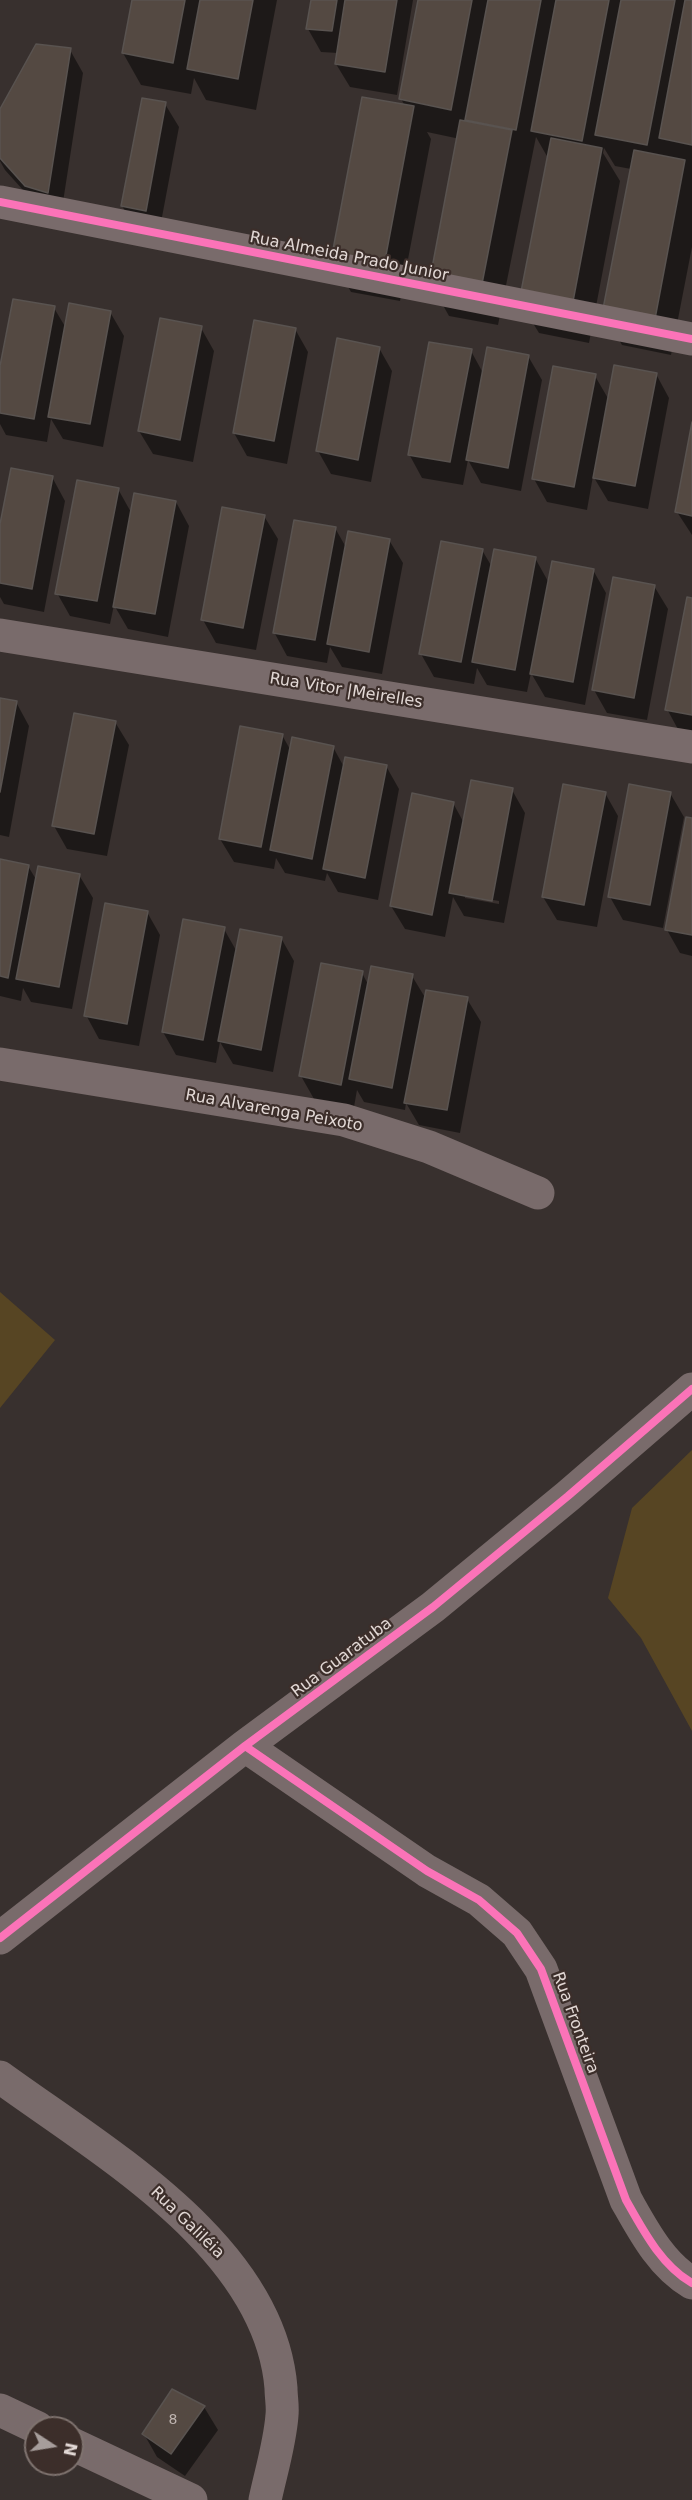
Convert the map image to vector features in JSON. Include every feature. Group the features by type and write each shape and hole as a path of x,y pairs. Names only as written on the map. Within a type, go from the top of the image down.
{"street":[{"name":"Rua Almeida Prado Junior","path":"0,202 692,339"},
{"name":"Rua Vitor |Meirelles","path":"0,634 692,747"},
{"name":"Rua Alvarenga Peixoto","path":"0,1064 344,1120 429,1147 538,1193"},
{"name":"Rua Guaratuba","path":"0,1938 245,1746 433,1607 568,1496 692,1389"},
{"name":"Rua Fronteira","path":"245,1746 427,1871 479,1900 517,1933 541,1969 626,2200 663,2258 692,2283"},
{"name":"Rua Galiléia","path":"0,2077 140,2179 213,2244 243,2282 268,2330 279,2368 283,2414 265,2500"},
{"path":"0,2410 24,2421"},
{"path":"84,2450 191,2500"}],"shaded area":[{"path":"0,1292 55,1340 0,1408"},
{"path":"692,1450 692,1731 641,1638 608,1598 632,1508"}],"building":[{"path":"132,0 185,0 173,63 122,53"},
{"path":"200,0 253,0 238,79 187,69"},
{"path":"311,0 337,0 332,31 306,29"},
{"path":"345,0 397,0 385,72 335,64"},
{"path":"418,0 472,0 451,110 399,99"},
{"path":"488,0 541,0 516,130 465,120"},
{"path":"556,0 609,0 582,141 531,131"},
{"path":"621,0 675,0 647,145 595,135"},
{"path":"685,0 692,0 692,145 659,138"},
{"path":"36,44 71,48 48,193 25,186 0,158 0,109"},
{"path":"362,97 414,106 383,271 331,260"},
{"path":"142,98 166,102 146,211 121,206"},
{"path":"460,120 512,130 480,294 429,284"},
{"path":"551,138 602,148 571,312 519,302"},
{"path":"634,150 685,160 654,324 602,314"},
{"path":"13,299 55,306 34,419 0,413 0,366"},
{"path":"69,303 111,311 90,424 48,417"},
{"path":"160,318 202,326 180,440 138,431"},
{"path":"254,320 296,328 274,441 233,433"},
{"path":"337,338 380,347 358,460 316,451"},
{"path":"429,342 472,349 450,462 408,455"},
{"path":"487,347 529,355 508,468 466,460"},
{"path":"614,365 657,373 635,486 593,478"},
{"path":"553,366 596,374 574,487 532,479"},
{"path":"692,422 692,516 675,512"},
{"path":"11,468 53,476 32,589 0,583 0,524"},
{"path":"77,480 119,488 97,601 55,594"},
{"path":"134,493 176,501 155,614 113,607"},
{"path":"222,507 265,515 243,628 201,620"},
{"path":"294,520 336,527 315,640 273,633"},
{"path":"348,531 390,539 369,652 327,644"},
{"path":"441,541 483,549 461,662 419,654"},
{"path":"494,549 536,557 515,670 472,662"},
{"path":"552,561 594,569 573,682 530,674"},
{"path":"613,577 655,585 634,698 592,690"},
{"path":"687,597 692,598 692,715 665,710"},
{"path":"0,698 17,701 0,792"},
{"path":"74,713 116,721 94,834 52,826"},
{"path":"240,726 283,734 261,847 219,839"},
{"path":"292,737 334,746 312,859 270,850"},
{"path":"345,757 387,765 365,878 323,869"},
{"path":"471,780 513,788 492,901 449,893"},
{"path":"563,784 606,792 584,905 542,897"},
{"path":"629,784 671,792 650,905 608,897"},
{"path":"412,793 454,802 432,915 390,906"},
{"path":"686,817 692,818 692,935 665,930"},
{"path":"0,859 29,865 8,978 0,976"},
{"path":"38,866 80,874 59,987 16,979"},
{"path":"105,903 148,911 127,1024 84,1016"},
{"path":"183,919 225,927 203,1040 162,1032"},
{"path":"240,929 282,937 261,1050 218,1041"},
{"path":"321,963 363,971 341,1085 299,1076"},
{"path":"371,966 413,974 392,1088 349,1079"},
{"path":"426,990 468,997 447,1110 404,1103"},
{"path":"172,2389 205,2406 171,2454 142,2434"}],"cycle path":[{"path":"0,202 692,339"},
{"path":"0,1938 245,1746 433,1607 568,1496 692,1389"},
{"path":"245,1746 427,1871 479,1900 517,1933 541,1969 626,2200 662,2257 692,2283"}]}
